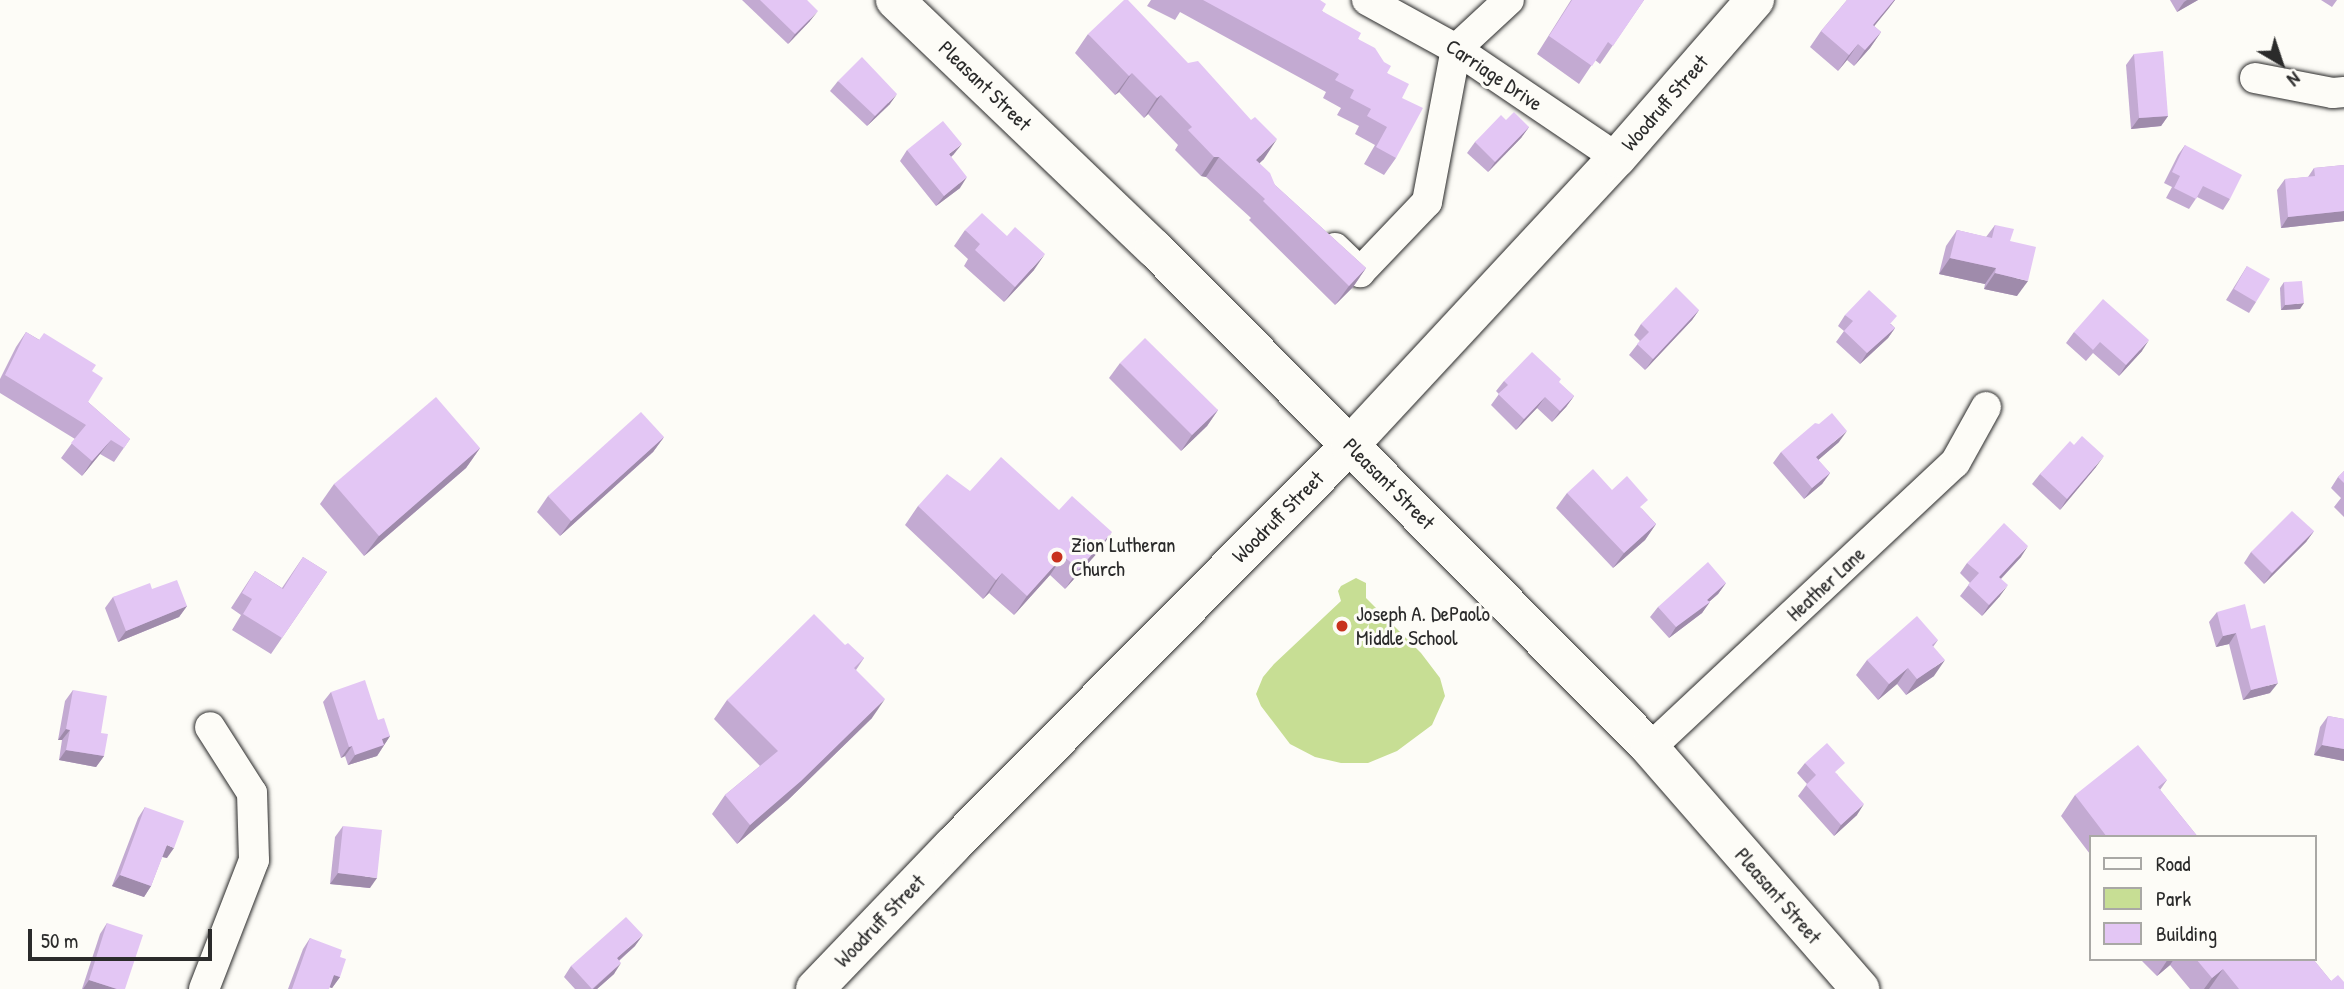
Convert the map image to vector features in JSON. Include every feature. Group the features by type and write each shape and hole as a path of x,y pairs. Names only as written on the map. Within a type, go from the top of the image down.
{"street":[{"name":"Pleasant Street","path":"895,0 1154,248 1650,748 1860,989"},
{"name":"Carriage Drive","path":"1367,0 1456,49 1617,158"},
{"path":"1311,227 1360,271 1427,202 1456,49 1509,0"},
{"name":"Woodruff Street","path":"815,989 960,838 1350,444 1617,158 1755,0"},
{"path":"2255,78 2333,93 2344,92"},
{"name":"Heather Lane","path":"1650,748 1955,463 1986,407"},
{"path":"204,989 254,860 252,793 210,726"}],"green space":[{"path":"1356,578 1366,583 1366,598 1421,653 1440,678 1445,696 1432,725 1397,751 1368,763 1341,763 1315,757 1290,744 1261,706 1256,694 1263,677 1274,664 1341,601 1338,591 1341,586"}],"building":[{"path":"760,0 807,0 818,11 795,34"},
{"path":"1124,0 1128,0 1188,63 1198,61 1251,120 1255,117 1277,139 1256,160 1270,173 1275,185 1366,268 1349,286 1263,201 1265,199 1219,157 1214,157 1188,130 1192,127 1161,95 1157,98 1132,73 1129,76 1088,34"},
{"path":"1203,0 1320,0 1326,4 1322,11 1361,33 1358,39 1375,48 1384,62 1391,66 1387,73 1409,84 1402,98 1423,108 1396,158 1376,147 1387,127 1367,116 1371,109 1350,98 1354,90 1335,80 1339,74"},
{"path":"1572,0 1644,0 1613,46 1608,42 1592,66 1549,36"},
{"path":"1847,0 1894,0 1873,25 1881,32 1865,50 1858,44 1849,55 1821,31"},
{"path":"2163,51 2168,116 2139,118 2134,54"},
{"path":"862,57 897,94 875,116 838,81"},
{"path":"1514,112 1529,127 1495,162 1475,142 1501,115 1506,120"},
{"path":"943,121 962,144 949,154 967,177 944,196 907,150"},
{"path":"2185,145 2242,175 2230,199 2203,186 2196,199 2174,188 2180,176 2172,172"},
{"path":"2344,165 2344,211 2288,217 2285,179 2315,176 2314,168"},
{"path":"982,213 1007,236 1015,227 1045,254 1015,287 975,250 980,244 965,230"},
{"path":"1995,225 2014,229 2010,241 2036,247 2028,281 1995,273 1996,268 1950,258 1957,230 1992,238"},
{"path":"2247,266 2270,279 2256,302 2234,289"},
{"path":"2302,281 2304,303 2285,305 2284,282"},
{"path":"1676,287 1699,310 1653,359 1637,344 1649,332 1641,324"},
{"path":"1869,290 1897,316 1890,324 1895,328 1867,353 1844,331 1853,321 1845,315"},
{"path":"2103,299 2149,340 2126,365 2100,342 2093,350 2074,332"},
{"path":"26,332 39,340 44,333 96,365 92,371 103,378 88,402 130,439 124,448 111,440 92,461 71,443 86,425 5,375"},
{"path":"1145,338 1218,410 1192,435 1120,363"},
{"path":"1532,352 1561,379 1559,382 1574,396 1560,411 1545,397 1524,419 1498,394 1508,385 1504,381"},
{"path":"436,397 480,448 379,536 334,484"},
{"path":"641,412 664,437 571,521 548,496"},
{"path":"1832,413 1847,431 1816,457 1830,473 1812,488 1781,452 1815,423 1819,424"},
{"path":"2082,436 2104,456 2067,499 2040,474 2070,441 2074,445"},
{"path":"1001,457 1059,510 1072,496 1112,532 1079,569 1063,556 1027,596 1002,573 996,580 918,506 947,474 970,491"},
{"path":"1593,469 1612,490 1627,476 1648,500 1640,507 1656,524 1624,553 1567,493"},
{"path":"2344,471 2344,483 2338,477"},
{"path":"2292,511 2314,531 2272,573 2251,552"},
{"path":"2004,523 2028,546 1999,577 2008,585 1989,605 1968,585 1979,573 1967,563"},
{"path":"303,557 327,572 282,638 243,614 252,599 242,593 255,571 283,589"},
{"path":"1708,562 1726,583 1707,600 1710,602 1676,627 1658,607"},
{"path":"177,580 187,606 126,631 113,597 150,583 152,589"},
{"path":"2245,604 2251,629 2265,625 2278,683 2251,690 2236,633 2223,636 2217,612"},
{"path":"814,614 845,645 848,643 864,658 854,668 885,699 801,781 750,825 725,795 778,751 727,700"},
{"path":"1917,616 1938,640 1932,645 1945,660 1917,679 1908,668 1889,684 1867,660"},
{"path":"365,680 378,720 384,718 390,736 382,739 384,745 355,755 352,746 349,747 331,692"},
{"path":"73,690 107,696 101,733 108,734 104,756 66,750 70,730 66,729"},
{"path":"2328,716 2344,719 2344,749 2322,745"},
{"path":"1827,743 1845,763 1835,772 1864,804 1841,825 1806,785 1816,775 1805,763"},
{"path":"2138,745 2167,780 2158,787 2196,835 2105,835 2075,795"},
{"path":"145,807 184,821 174,848 167,845 151,886 120,875"},
{"path":"343,826 382,830 377,878 338,873"},
{"path":"626,917 643,935 617,958 621,963 592,989 571,966"},
{"path":"107,923 143,935 125,989 89,980"},
{"path":"310,938 342,950 340,957 346,959 340,977 334,975 329,989 292,989"},
{"path":"2198,961 2315,961 2331,981 2338,975 2344,982 2344,989 2239,989 2223,969 2212,978"}],"place":[{"name":"Zion Lutheran Church","path":"1057,557"},
{"name":"Joseph A. DePaolo Middle School","path":"1342,626"}]}
